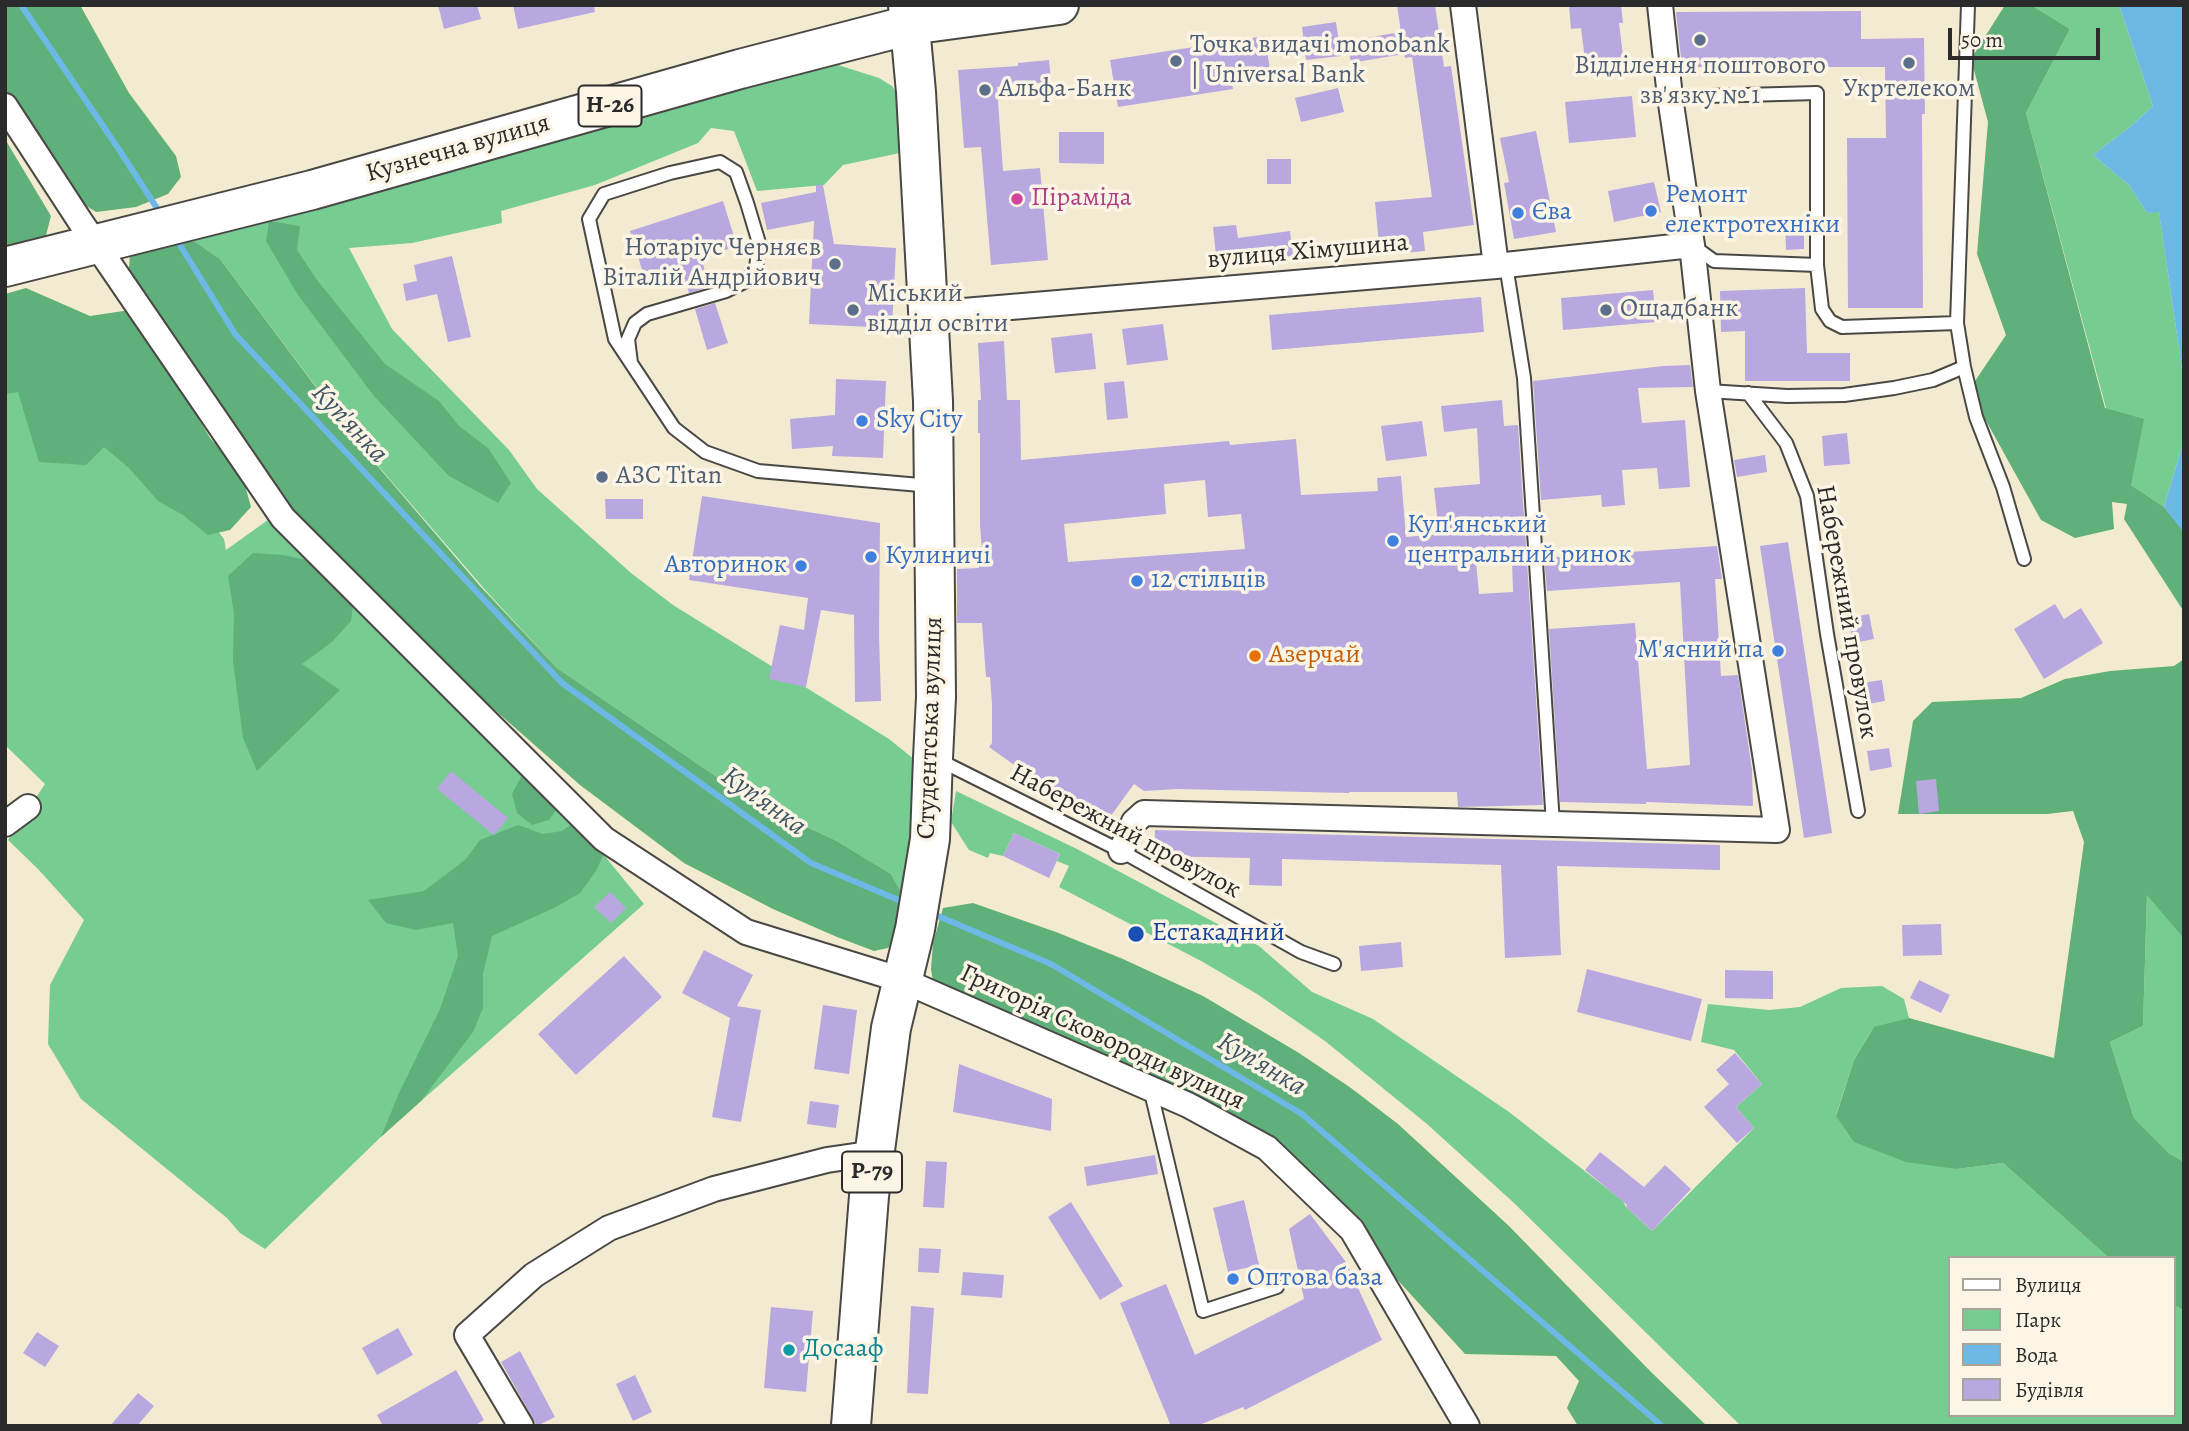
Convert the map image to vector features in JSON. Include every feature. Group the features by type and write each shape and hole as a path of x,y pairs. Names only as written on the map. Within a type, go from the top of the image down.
{"main road":[{"name":"Н-26","path":"909,15 1059,5"},
{"name":"Кузнечна вулиця","path":"5,267 312,190 740,69 909,15"},
{"name":"Студентська вулиця","path":"851,1426 869,1196 891,1028 918,908 930,839 936,697 933,401 916,92 909,15"}],"street":[{"path":"1463,5 1501,265"},
{"path":"1121,851 1133,822 1144,813 1777,830 1708,391 1692,245 1670,97 1660,5"},
{"name":"Григорія Сковороди вулиця","path":"5,106 80,221 283,518 604,839 746,932 902,980 1188,1105 1267,1148 1352,1230 1467,1426"},
{"name":"вулиця Хімушина","path":"928,314 1501,265 1692,245"},
{"path":"5,824 28,807"},
{"path":"521,1426 467,1335 534,1275 609,1228 714,1189 827,1160 875,1153"}],"lane":[{"path":"1968,5 1956,323 1976,417 2003,487 2024,559"},
{"path":"1670,97 1817,93 1817,265 1822,309 1830,321 1842,327 1956,323"},
{"path":"631,363 628,339 635,323 648,314 726,291 746,282 756,268 759,243 747,203 736,172 720,162 670,173 604,194 589,219 615,339 674,428 705,452 758,471 934,486"},
{"path":"1692,245 1714,261 1817,265"},
{"path":"1501,265 1524,378 1553,824"},
{"path":"1708,391 1787,396 1843,395 1933,380 1964,367"},
{"name":"Набережний провулок","path":"1748,393 1786,443 1807,496 1827,634 1858,811"},
{"name":"Набережний провулок","path":"933,758 1121,851 1301,952 1334,964"},
{"path":"1150,1088 1203,1311 1277,1287"}],"green space":[{"path":"5,5 80,5 129,93 176,156 181,177 168,194 136,207 96,212 69,195 5,98"},
{"path":"2005,5 2031,5 2070,29 2026,113 2105,408 2144,419 2131,485 2164,507 2184,531 2184,612 2124,519 2127,504 2112,502 2114,529 2075,538 2041,520 1969,390 2006,335 1977,254 1988,122 1971,59"},
{"path":"2031,5 2116,5 2120,8 2153,106 2093,155 2129,185 2147,213 2159,211 2184,383 2184,440 2164,507 2131,485 2106,408 2026,113 2070,29"},
{"path":"828,64 879,78 892,86 899,97 900,153 843,165 824,185 757,191 734,131 711,128 698,143 595,185 501,211 502,223 412,243 349,248 392,329 509,450 537,489 631,573 673,605 889,739 920,764 902,894 891,874 837,841 755,803 557,668 487,592 360,445 220,259 194,241 249,223"},
{"path":"5,139 51,216 44,243 5,253"},
{"path":"269,221 300,226 297,250 317,280 385,364 439,401 459,426 488,448 511,483 498,503 449,476 374,396 298,295 266,241"},
{"path":"194,241 220,259 357,442 480,586 557,668 755,803 837,841 891,874 902,894 898,934 888,948 874,951 837,937 773,909 684,863 580,785 488,704 284,510 137,291 129,268 130,253 159,245"},
{"path":"26,288 90,316 130,310 210,438 241,471 251,507 230,530 208,535 183,515 158,501 129,468 104,447 86,465 39,462 18,392 5,394 5,294"},
{"path":"5,368 185,489 224,539 226,550 279,512 576,821 644,904 386,1132 265,1249 240,1233 227,1218 81,1099 48,1044 50,985 84,920 8,840 45,784 5,745"},
{"path":"253,553 283,555 316,562 353,605 351,621 332,642 302,664 340,690 257,771 243,738 233,661 234,614 228,576"},
{"path":"2184,659 2184,939 2147,895 2143,1026 2110,1042 2134,1118 2170,1154 2184,1162 2184,1311 2175,1305 2175,1256 2107,1256 2003,1163 1957,1169 1906,1162 1854,1142 1836,1116 1854,1060 1874,1027 1909,1018 2054,1058 2084,842 2073,811 2047,814 1898,814 1913,721 1932,702 2021,698 2065,679 2110,671 2174,666"},
{"path":"523,773 559,806 549,820 532,825 517,813 512,794"},
{"path":"956,791 1077,849 1259,946 1312,992 1373,1019 1509,1112 1623,1201 1652,1231 1754,1128 1736,1107 1762,1084 1734,1050 1701,1042 1708,1004 1769,1010 1800,1007 1841,988 1882,986 1904,999 1909,1018 1872,1030 1854,1060 1836,1115 1891,1156 1957,1169 2003,1163 2107,1256 1948,1256 1948,1417 2175,1417 2175,1305 2184,1311 2184,1426 1741,1426 1514,1203 1427,1124 1325,1041 1257,994 1203,962 1059,887 1069,866 1057,861 1060,854 1014,833 1003,856 990,853 988,858 969,850 951,822"},
{"path":"576,821 605,851 596,871 580,893 492,936 483,974 483,1008 473,1032 421,1101 381,1137 440,1009 458,956 453,923 416,930 386,923 368,900 424,891 465,860 480,840 518,825 543,834 562,831"},
{"path":"2147,894 2184,939 2184,1162 2170,1154 2134,1118 2110,1042 2143,1026"},
{"path":"973,903 1123,959 1203,996 1299,1053 1351,1088 1398,1124 1509,1226 1707,1426 1578,1426 1567,1408 1579,1381 1556,1356 1465,1354 1352,1230 1267,1148 935,994 931,969 933,943 943,908"}],"water":[{"path":"2116,5 2184,5 2184,383 2159,212 2147,213 2129,185 2093,155 2153,106 2120,8"},
{"path":"2184,440 2184,533 2164,507"}],"building":[{"path":"438,5 477,5 481,19 444,29"},
{"path":"513,5 594,5 595,12 518,29"},
{"path":"1397,5 1435,5 1444,67 1451,66 1474,225 1423,232 1425,251 1380,255 1375,202 1432,197 1412,57 1405,58 1404,54 1351,63 1347,41 1401,32"},
{"path":"1569,5 1621,5 1623,23 1619,23 1624,64 1586,68 1581,28 1571,29"},
{"path":"1861,11 1861,39 1924,38 1923,308 1848,308 1847,138 1886,138 1885,67 1682,67 1676,12"},
{"path":"1336,22 1341,56 1306,60 1302,27"},
{"path":"1265,36 1271,77 1232,83 1233,89 1118,107 1110,60"},
{"path":"1049,60 1051,82 997,87 1003,171 1040,168 1048,260 991,265 981,147 964,148 958,70 1018,66 1018,63"},
{"path":"1338,88 1344,112 1301,122 1295,98"},
{"path":"1632,96 1636,137 1569,143 1565,102"},
{"path":"1536,131 1556,232 1514,239 1504,183 1509,182 1500,138"},
{"path":"1059,132 1104,132 1104,164 1059,163"},
{"path":"1267,159 1291,159 1291,184 1267,184"},
{"path":"1654,182 1661,212 1614,222 1608,191"},
{"path":"816,185 823,185 834,244 896,248 892,328 809,324 814,221 767,230 761,203 816,192"},
{"path":"723,201 737,246 701,258 710,287 689,293 680,264 644,276 630,231"},
{"path":"1785,220 1804,220 1804,249 1786,250"},
{"path":"1236,225 1238,238 1290,231 1293,256 1217,265 1213,227"},
{"path":"452,256 471,337 448,342 437,294 406,301 403,284 417,281 414,265"},
{"path":"1805,288 1807,353 1850,353 1850,381 1745,381 1745,331 1721,332 1720,291"},
{"path":"1653,290 1656,322 1563,330 1561,298"},
{"path":"1481,297 1484,332 1272,350 1269,315"},
{"path":"715,303 728,343 707,350 695,309"},
{"path":"1163,324 1168,360 1127,365 1122,329"},
{"path":"1092,333 1096,369 1055,373 1051,338"},
{"path":"1004,341 1007,400 1020,400 1021,460 1229,441 1230,445 1296,439 1301,495 1378,491 1377,478 1401,476 1406,537 1439,534 1434,488 1480,484 1477,428 1444,432 1441,406 1502,400 1504,426 1518,425 1543,805 1458,807 1457,792 1349,793 1177,789 1144,791 1134,784 1102,828 989,747 992,743 992,704 990,677 986,677 982,623 957,623 957,569 979,568 979,564 983,563 980,525 978,400 981,400 978,343","holes":["1205,480 1208,517 1241,514 1245,549 1068,562 1064,524 1166,514 1164,484","1512,559 1513,592 1479,594 1476,562"]},
{"path":"1690,365 1693,387 1638,388 1642,423 1685,420 1690,487 1659,489 1657,468 1622,470 1625,505 1602,507 1601,495 1541,500 1533,381"},
{"path":"836,379 886,381 883,458 832,456 833,446 792,449 790,419 835,415"},
{"path":"1124,381 1128,418 1107,420 1104,383"},
{"path":"1422,421 1427,456 1386,461 1381,426"},
{"path":"1847,433 1850,464 1824,466 1822,436"},
{"path":"1765,455 1767,472 1737,477 1734,460"},
{"path":"702,496 880,523 881,701 855,702 854,615 821,610 806,687 769,679 780,625 804,630 808,598 689,580"},
{"path":"605,499 643,499 643,519 606,519"},
{"path":"1788,542 1832,833 1804,838 1760,546"},
{"path":"1717,546 1722,579 1715,579 1721,676 1738,675 1752,770 1753,806 1560,802 1549,629 1635,623 1647,769 1690,765 1680,582 1547,591 1544,558"},
{"path":"2055,604 2064,619 2081,608 2103,643 2044,679 2014,629"},
{"path":"1869,614 1874,639 1853,643 1848,618"},
{"path":"1882,680 1885,701 1857,706 1854,684"},
{"path":"1889,748 1892,767 1870,771 1867,751"},
{"path":"451,771 508,818 494,835 437,789"},
{"path":"1936,779 1939,811 1919,814 1916,781"},
{"path":"1155,830 1720,845 1720,870 1557,866 1561,955 1505,958 1501,865 1282,859 1282,886 1249,885 1250,858 1154,856"},
{"path":"1014,833 1060,854 1049,878 1003,856"},
{"path":"610,892 626,908 611,923 594,907"},
{"path":"1941,924 1942,955 1903,956 1902,925"},
{"path":"1401,942 1403,967 1361,971 1359,946"},
{"path":"704,950 753,975 737,1006 761,1010 741,1122 712,1117 730,1018 682,993"},
{"path":"624,956 662,997 576,1075 538,1034"},
{"path":"1587,969 1702,999 1691,1041 1577,1012"},
{"path":"1725,970 1773,971 1773,999 1725,998"},
{"path":"1919,980 1950,995 1941,1013 1910,998"},
{"path":"823,1005 857,1010 849,1074 814,1069"},
{"path":"1735,1053 1762,1084 1736,1107 1754,1128 1737,1143 1704,1107 1729,1084 1716,1070"},
{"path":"959,1064 1052,1099 1051,1131 953,1112"},
{"path":"810,1101 839,1105 836,1128 807,1124"},
{"path":"1600,1152 1644,1187 1665,1165 1691,1189 1652,1231 1626,1207 1627,1205 1585,1170"},
{"path":"1155,1155 1158,1174 1087,1186 1084,1167"},
{"path":"926,1161 947,1162 944,1208 923,1207"},
{"path":"1244,1200 1259,1265 1228,1272 1213,1208"},
{"path":"1071,1202 1123,1286 1100,1300 1048,1217"},
{"path":"1310,1214 1346,1262 1382,1340 1245,1410 1243,1407 1197,1426 1171,1426 1120,1303 1166,1284 1195,1355 1304,1299 1289,1229"},
{"path":"919,1248 941,1249 939,1273 918,1272"},
{"path":"963,1272 1004,1275 1002,1298 961,1295"},
{"path":"911,1306 934,1308 928,1394 907,1393"},
{"name":"Досааф","path":"771,1307 813,1311 806,1392 764,1388"},
{"path":"398,1328 413,1355 377,1375 362,1348"},
{"path":"37,1332 59,1346 45,1367 23,1353"},
{"path":"520,1351 555,1417 537,1426 501,1362"},
{"path":"456,1370 484,1420 474,1426 383,1426 377,1415"},
{"path":"635,1375 652,1412 633,1421 616,1384"},
{"path":"138,1393 154,1406 137,1426 110,1426"}],"waterway":[{"name":"Куп'янка","path":"21,5 162,216"},
{"name":"Куп'янка","path":"175,237 235,334 562,683 811,863 908,904"},
{"name":"Куп'янка","path":"931,913 1051,964 1302,1114 1662,1426"}],"place":[{"name":"Відділення поштового зв'язку № 1","path":"1700,40"},
{"name":"Точка видачі monobank | Universal Bank","path":"1176,61"},
{"name":"Укртелеком","path":"1909,63"},
{"name":"Альфа-Банк","path":"985,90"},
{"name":"Піраміда","path":"1017,199"},
{"name":"Ремонт електротехніки","path":"1651,211"},
{"name":"Єва","path":"1518,213"},
{"name":"Нотаріус Черняєв Віталій Андрійович","path":"835,264"},
{"name":"Міський відділ освіти","path":"853,310"},
{"name":"Ощадбанк","path":"1606,310"},
{"name":"Sky City","path":"862,421"},
{"name":"АЗС Titan","path":"602,477"},
{"name":"Куп'янський центральний ринок","path":"1393,541"},
{"name":"Кулиничі","path":"871,557"},
{"name":"Авторинок","path":"801,566"},
{"name":"12 стільців","path":"1137,581"},
{"name":"М'ясний па","path":"1778,651"},
{"name":"Азерчай","path":"1255,656"},
{"name":"Естакадний","path":"1136,934"},
{"name":"Оптова база","path":"1233,1279"},
{"name":"Досааф","path":"789,1350"}]}
